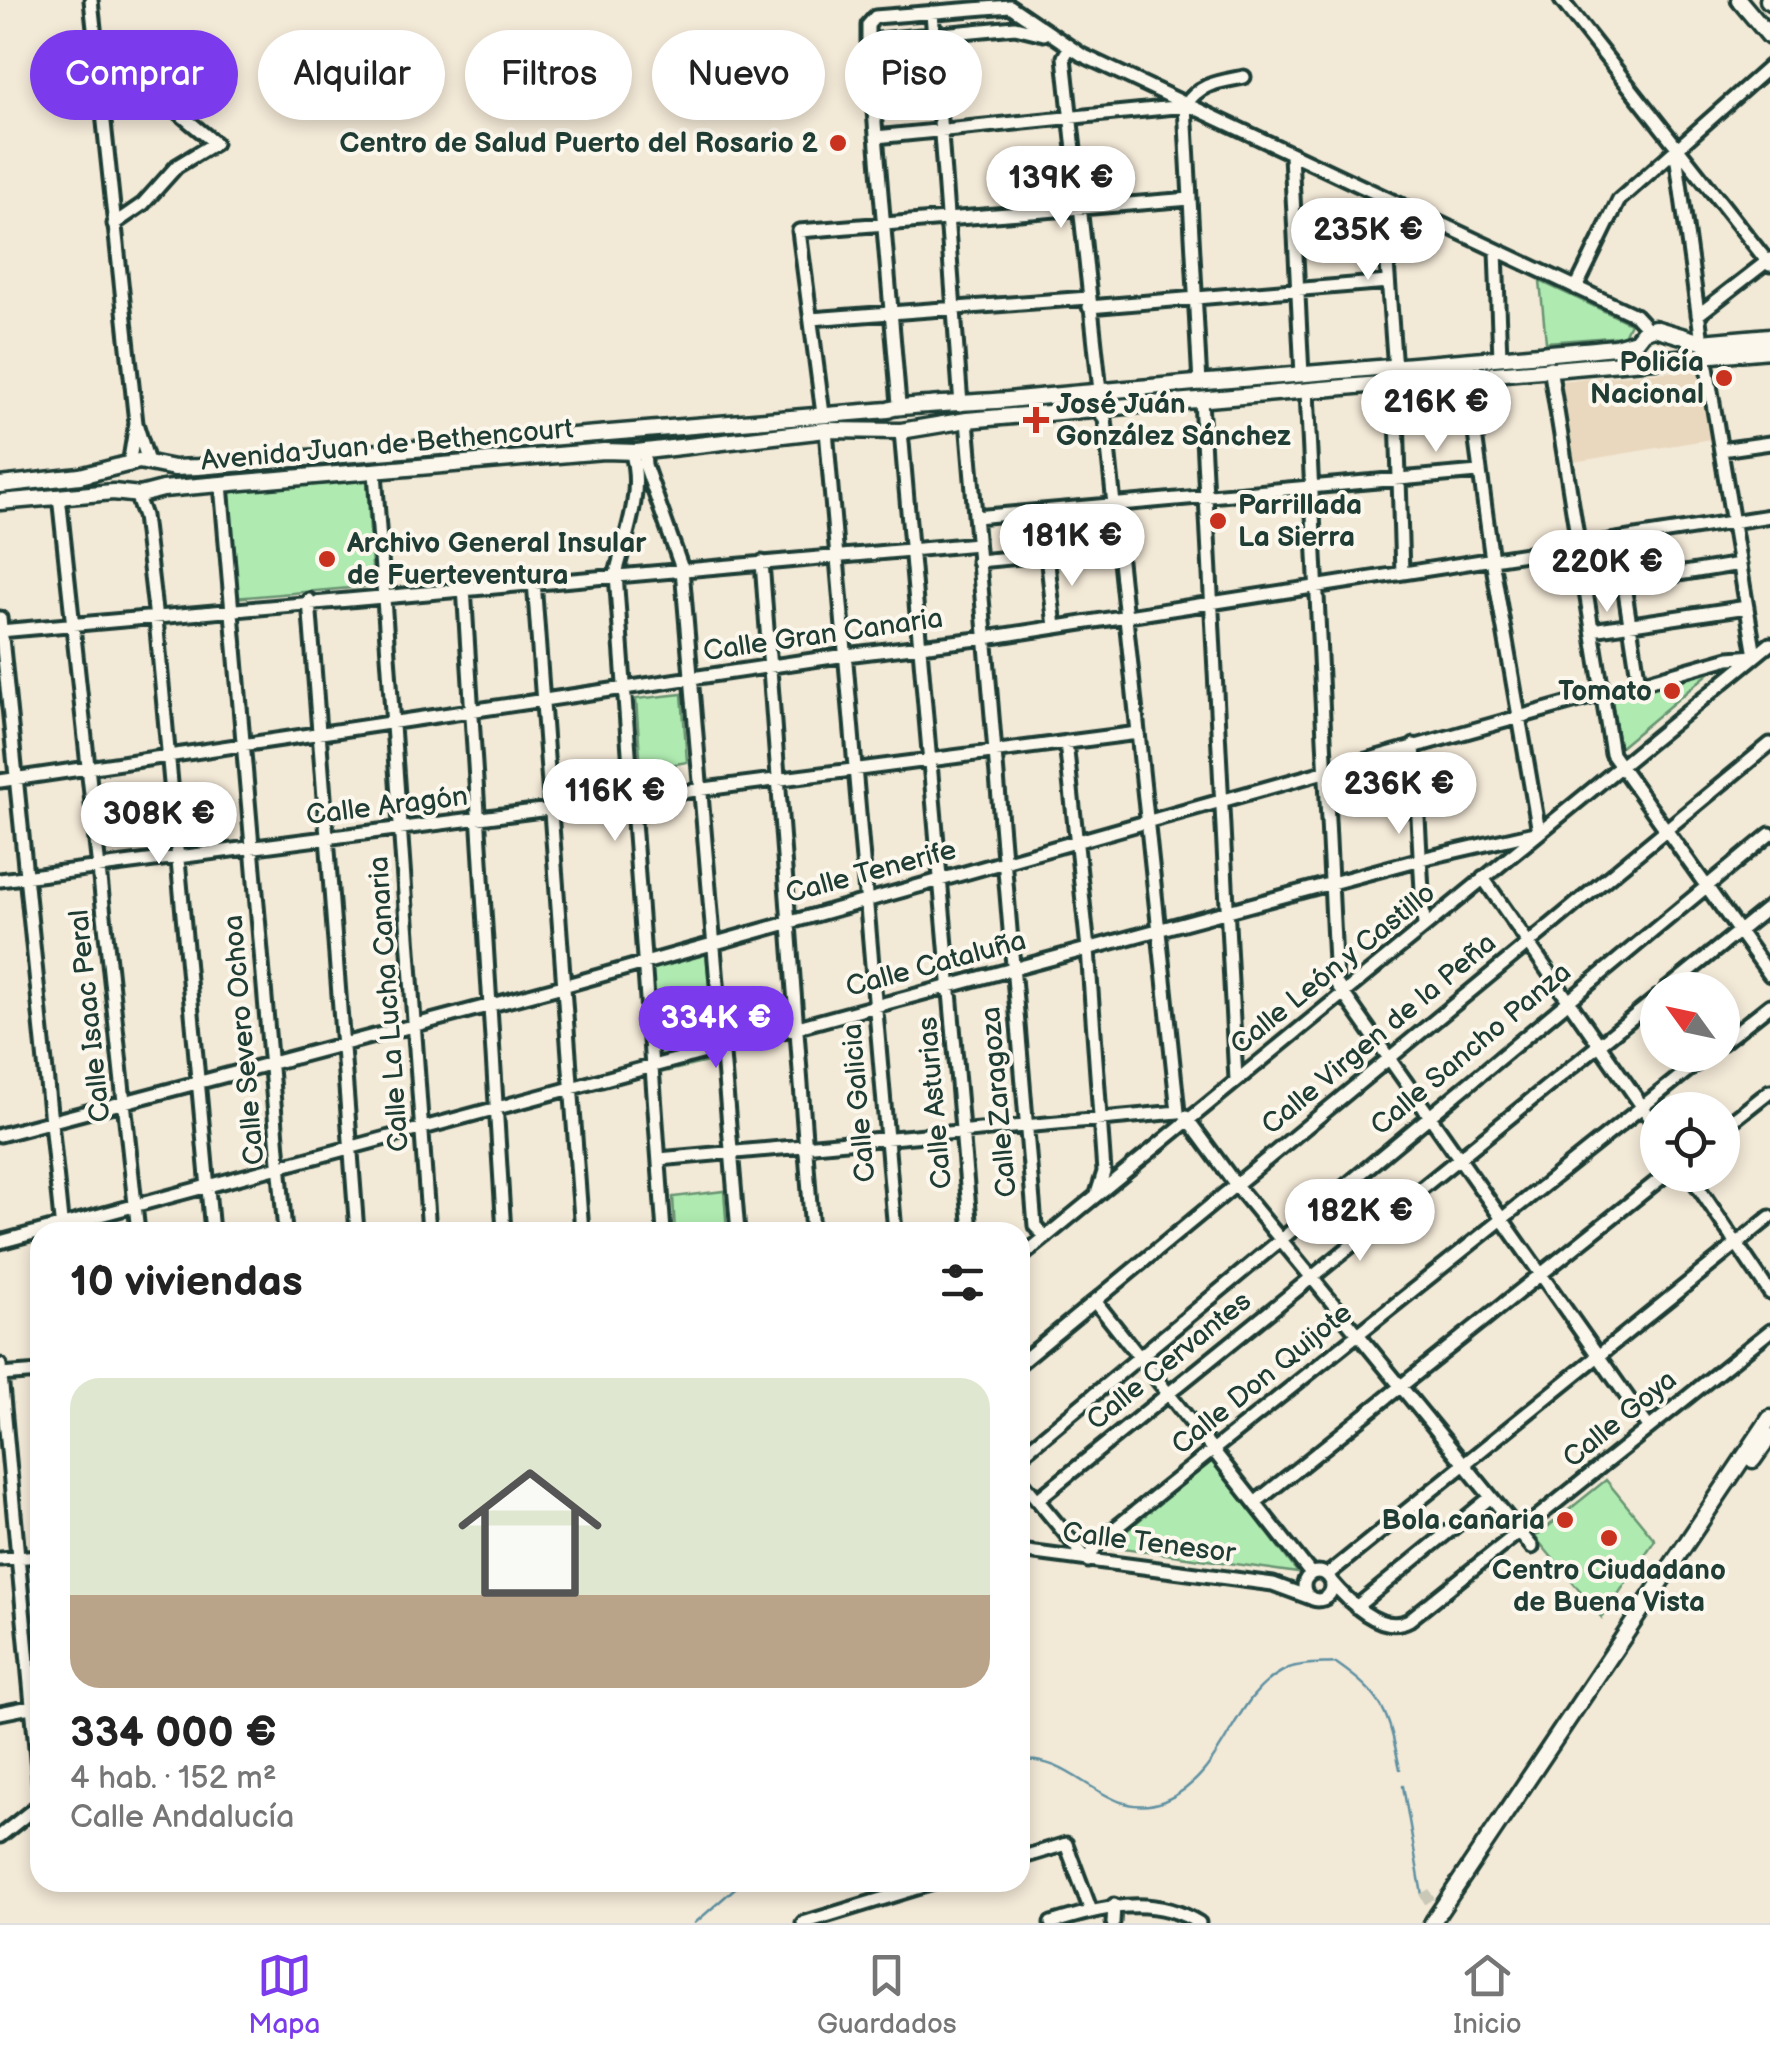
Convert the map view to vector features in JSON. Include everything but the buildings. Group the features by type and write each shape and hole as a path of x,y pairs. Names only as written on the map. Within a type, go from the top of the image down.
{"main road":[{"path":"1739,0 1770,37"},
{"path":"964,412 1108,408 1244,380 1500,358 1636,341 1648,329 1704,348 1770,350"},
{"path":"1666,334 1670,346 1666,357"},
{"path":"964,412 1093,392 1246,396 1643,359 1654,363 1704,348 1770,336"},
{"path":"1636,341 1643,359"},
{"path":"1244,380 1256,387 1246,396"},
{"path":"899,407 900,428"},
{"path":"899,407 900,428"},
{"name":"Avenida Juan de Bethencourt","path":"129,466 148,462 198,467 899,407 964,412"},
{"name":"Avenida Juan de Bethencourt","path":"0,502 638,450 826,430 900,428 964,412"},
{"path":"636,430 648,442 638,450"},
{"path":"0,485 129,466 124,481 139,493 158,475 148,462"},
{"path":"1766,1437 1770,1408"},
{"path":"1432,1923 1766,1437 1770,1418"}],"street":[{"path":"91,0 136,423 148,462"},
{"path":"1561,0 1675,150 1769,262 1698,315"},
{"path":"868,30 875,17 1010,6 1069,48 1634,315 1648,329"},
{"name":"Calle Zaragoza","path":"932,12 933,30"},
{"path":"982,31 1015,28 1053,37"},
{"path":"1069,48 1064,57 1093,392 1108,408 1118,548 1147,820 1184,1115 1236,1185 1532,1547"},
{"path":"1576,288 1619,200 1770,66"},
{"path":"1236,1080 1185,106 1194,92 1205,85 1244,77"},
{"path":"876,137 1185,106"},
{"path":"114,224 143,204 177,166 215,143 187,120"},
{"path":"875,120 899,407"},
{"name":"Calle Zaragoza","path":"940,120 952,310 986,638 1035,1226 1046,1236"},
{"path":"1675,150 1698,315 1756,656"},
{"path":"1291,155 1302,375"},
{"path":"1382,198 1396,382 1402,573"},
{"path":"823,414 799,231 1190,199"},
{"path":"1496,250 1500,358"},
{"path":"811,319 1196,298 1388,282"},
{"path":"1550,368 1602,693 1618,768 1770,974"},
{"path":"1468,374 1478,472 1539,832"},
{"path":"1307,392 1336,984 1649,1428"},
{"path":"129,466 136,423"},
{"name":"Calle Asturias","path":"900,428 970,1222"},
{"name":"Calle Galicia","path":"826,430 894,1222"},
{"path":"1721,450 1770,443"},
{"path":"638,450 682,568 737,1222"},
{"path":"638,450 635,492 616,574 663,1222"},
{"name":"Calle La Lucha Canaria","path":"376,472 429,1222"},
{"path":"975,517 1206,500 1478,472"},
{"name":"Calle Severo Ochoa","path":"221,484 284,1222"},
{"path":"139,493 170,757 211,1222"},
{"name":"Calle Isaac Peral","path":"59,496 137,1222"},
{"name":"Calle Gran Canaria","path":"0,780 846,655 986,638 1770,516"},
{"path":"1616,540 1639,683"},
{"path":"1,631 156,619 309,600 977,544"},
{"path":"978,561 1118,548"},
{"path":"1047,555 1055,627"},
{"path":"762,562 811,1222"},
{"path":"1586,589 1740,564"},
{"path":"534,581 581,1222"},
{"path":"464,587 503,1222"},
{"path":"309,600 357,1222"},
{"path":"1592,630 1747,607"},
{"path":"0,618 61,1222"},
{"name":"Calle León y Castillo","path":"1030,1250 1184,1115 1236,1080 1770,645"},
{"name":"Calle Tenerife","path":"0,1135 563,986 1326,768 1728,658 1756,656"},
{"name":"Calle Aragón","path":"0,880 1138,733"},
{"path":"1066,742 1088,949 1104,1172 1097,1194"},
{"name":"Calle Virgen de la Peña","path":"1030,1355 1770,744"},
{"path":"1414,745 1424,926"},
{"name":"Calle Cataluña","path":"85,1222 573,1092 722,1047 1539,832"},
{"name":"Calle Sancho Panza","path":"1030,1448 1770,834"},
{"path":"1483,878 1640,1104"},
{"path":"1688,972 1770,906"},
{"path":"1740,1028 1770,1004"},
{"name":"Calle Cervantes","path":"1038,1500 1640,1012"},
{"name":"Calle Don Quijote","path":"1661,1092 1686,1072"},
{"path":"1740,1115 1770,1091"},
{"name":"Calle Don Quijote","path":"1088,1561 1098,1542 1640,1109"},
{"path":"659,1159 1026,1125 1184,1115"},
{"path":"1256,1502 1644,1192"},
{"path":"1702,1192 1770,1293"},
{"path":"1095,1301 1256,1502 1309,1575 1304,1587 1315,1599 1330,1593 1329,1578 1464,1463 1770,1216"},
{"name":"Calle Cataluña","path":"0,1242 30,1236"},
{"name":"Calle Goya","path":"1329,1578 1355,1606 1388,1625 1402,1624 1770,1332"},
{"path":"0,1365 30,1648"},
{"path":"0,1376 30,1373"},
{"path":"1030,1491 1088,1561"},
{"path":"1355,1606 1491,1497"},
{"name":"Calle Tenesor","path":"1030,1553 1272,1584 1315,1599"},
{"path":"0,1559 30,1557"},
{"name":"Calle Tenesor","path":"1272,1584 1309,1575 1329,1578"},
{"name":"Calle Goya","path":"1315,1599 1355,1606"},
{"path":"0,1712 30,1707"},
{"path":"0,1836 30,1812"},
{"path":"1030,1855 1066,1844 1091,1911"},
{"path":"803,1923 904,1892"},
{"path":"1113,1923 1114,1905"},
{"path":"1051,1923 1114,1905 1151,1906 1199,1923"}],"shaded area":[{"path":"1700,369 1711,439 1573,462 1560,381"}],"green space":[{"path":"1540,281 1630,323 1624,336 1546,342"},
{"path":"367,479 373,586 234,598 228,491"},
{"path":"1714,669 1619,748 1612,699"},
{"path":"682,694 687,762 641,770 636,699"},
{"path":"706,950 716,1060 660,1073 651,965"},
{"path":"724,1191 726,1222 674,1222 673,1197"},
{"path":"1211,1459 1298,1573 1109,1546"},
{"path":"1606,1480 1655,1540 1602,1618 1535,1537"}],"waterway":[{"path":"1030,1761 1057,1767 1125,1803 1144,1806 1164,1801 1186,1789 1202,1773 1253,1696 1269,1680 1294,1666 1336,1663 1365,1686 1382,1707 1400,1769"},
{"path":"1403,1786 1422,1895"},
{"path":"695,1923 731,1892"}],"tunnel":[{"path":"1424,1892 1443,1923"}],"place":[{"name":"Centro de Salud Puerto del Rosario 2","path":"838,143"},
{"name":"Policía Nacional","path":"1724,378"},
{"name":"José Juán González Sánchez","path":"1036,420"},
{"name":"Parrillada La Sierra","path":"1218,521"},
{"name":"Archivo General Insular de Fuerteventura","path":"327,559"},
{"name":"Tomato","path":"1672,691"},
{"name":"Bola canaria","path":"1565,1520"},
{"name":"Centro Ciudadano de Buena Vista","path":"1609,1538"}]}
